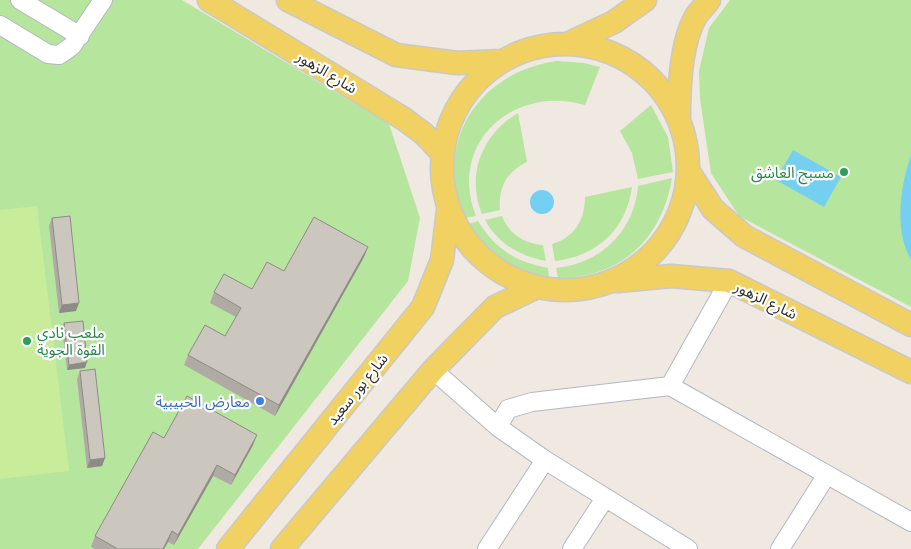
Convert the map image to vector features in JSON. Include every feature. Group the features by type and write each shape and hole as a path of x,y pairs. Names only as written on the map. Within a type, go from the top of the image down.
{"main road":[{"name":"شارع الزهور","path":"208,0 404,119 424,134 441,152"},
{"path":"288,0 396,55 457,63 501,61"},
{"path":"569,43 614,22 645,0"},
{"path":"679,117 660,88 634,64 603,49 569,43 534,47 501,61 472,85 451,116 441,152 441,182 448,210 468,246 498,272 535,288 573,291 610,282 641,265 666,239 682,207 689,172 687,144 679,117 679,86 683,57 694,19 709,0"},
{"path":"689,172 713,208 744,236 911,325"},
{"name":"شارع بور سعيد","path":"228,549 423,307 442,260 448,210"},
{"name":"شارع الزهور","path":"610,282 671,276 729,281 911,372"},
{"path":"282,549 433,370 495,307 535,288"}],"street":[{"path":"20,0 80,36"},
{"path":"0,25 54,55 64,54 80,36 103,0"},
{"path":"670,386 729,281"},
{"path":"433,370 498,427 545,460 680,547"},
{"path":"498,427 508,409 532,402 670,386 826,476 911,522"},
{"path":"487,549 545,460"},
{"path":"780,549 826,476"},
{"path":"572,549 605,498"}],"green space":[{"path":"0,0 182,0 389,124 420,218 408,281 198,549 0,549"},
{"path":"730,0 911,0 911,307 739,216 711,173 700,99 699,71 709,28"},
{"path":"557,61 584,63 600,67 585,105 559,101 534,103 512,112 493,125 479,143 471,165 469,189 476,216 465,218 456,190 454,163 459,138 469,116 484,96 505,80 529,68"},
{"path":"651,105 668,137 673,172 638,179 632,153 620,131"},
{"path":"518,113 527,162 514,170 505,181 502,188 500,210 482,214 477,199 476,185 477,170 481,157 495,132"},
{"path":"672,178 667,200 659,219 635,251 601,271 581,276 558,278 556,268 573,265 588,259 601,252 613,242 630,217 638,186"},
{"path":"632,187 629,202 623,216 607,238 596,247 584,253 555,261 552,244 572,233 577,227 583,213 585,197"},
{"name":"ملعب نادي القوة الجوية","path":"37,206 69,471 0,479 0,210"},
{"path":"502,216 509,228 518,237 530,243 543,245 546,261 527,256 511,248 496,236 485,220"},
{"path":"478,221 499,247 507,253 526,262 548,268 549,278 525,271 494,252 468,224"}],"water":[{"path":"793,150 841,177 824,207 776,180"},
{"path":"911,155 911,260 902,235 901,208 904,181"},
{"path":"542,190 547,191 553,197 553,207 547,213 542,214 537,213 531,207 530,202 531,197 537,191"}],"building":[{"path":"70,216 79,303 62,305 52,218"},
{"path":"314,217 368,247 279,405 188,355 205,325 225,336 241,308 214,292 224,274 252,289 267,262 284,271"},
{"path":"83,321 87,362 69,365 64,323"},
{"path":"95,369 105,458 90,460 80,371"},
{"path":"187,396 257,435 235,475 217,465 178,535 172,531 163,549 118,549 95,536 153,432 164,438"}],"place":[{"name":"مسبح العاشق","path":"844,172"},
{"name":"ملعب نادي القوة الجوية","path":"27,341"},
{"name":"معارض الحبيبية","path":"260,401"}]}
